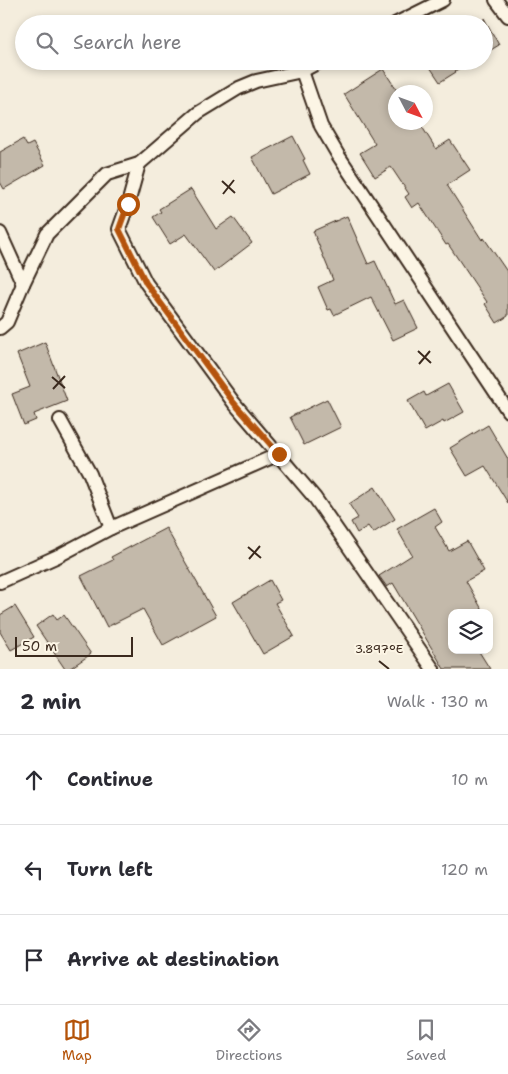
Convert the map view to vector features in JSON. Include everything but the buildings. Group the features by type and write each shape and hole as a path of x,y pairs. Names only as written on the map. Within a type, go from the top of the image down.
{"street":[{"path":"413,15 443,0"},
{"path":"496,0 508,16"},
{"path":"0,328 7,322 22,284 47,234 107,174 139,164 198,113 239,88 256,81 302,71 321,126 338,156 508,411"},
{"path":"139,164 119,229 146,283 234,403 315,498 433,669"},
{"path":"0,233 22,284"},
{"path":"60,420 90,474 111,528"},
{"path":"0,582 58,556 111,528 279,454"}],"route":[{"path":"128,204 119,229 146,283 234,403 279,454"}]}
